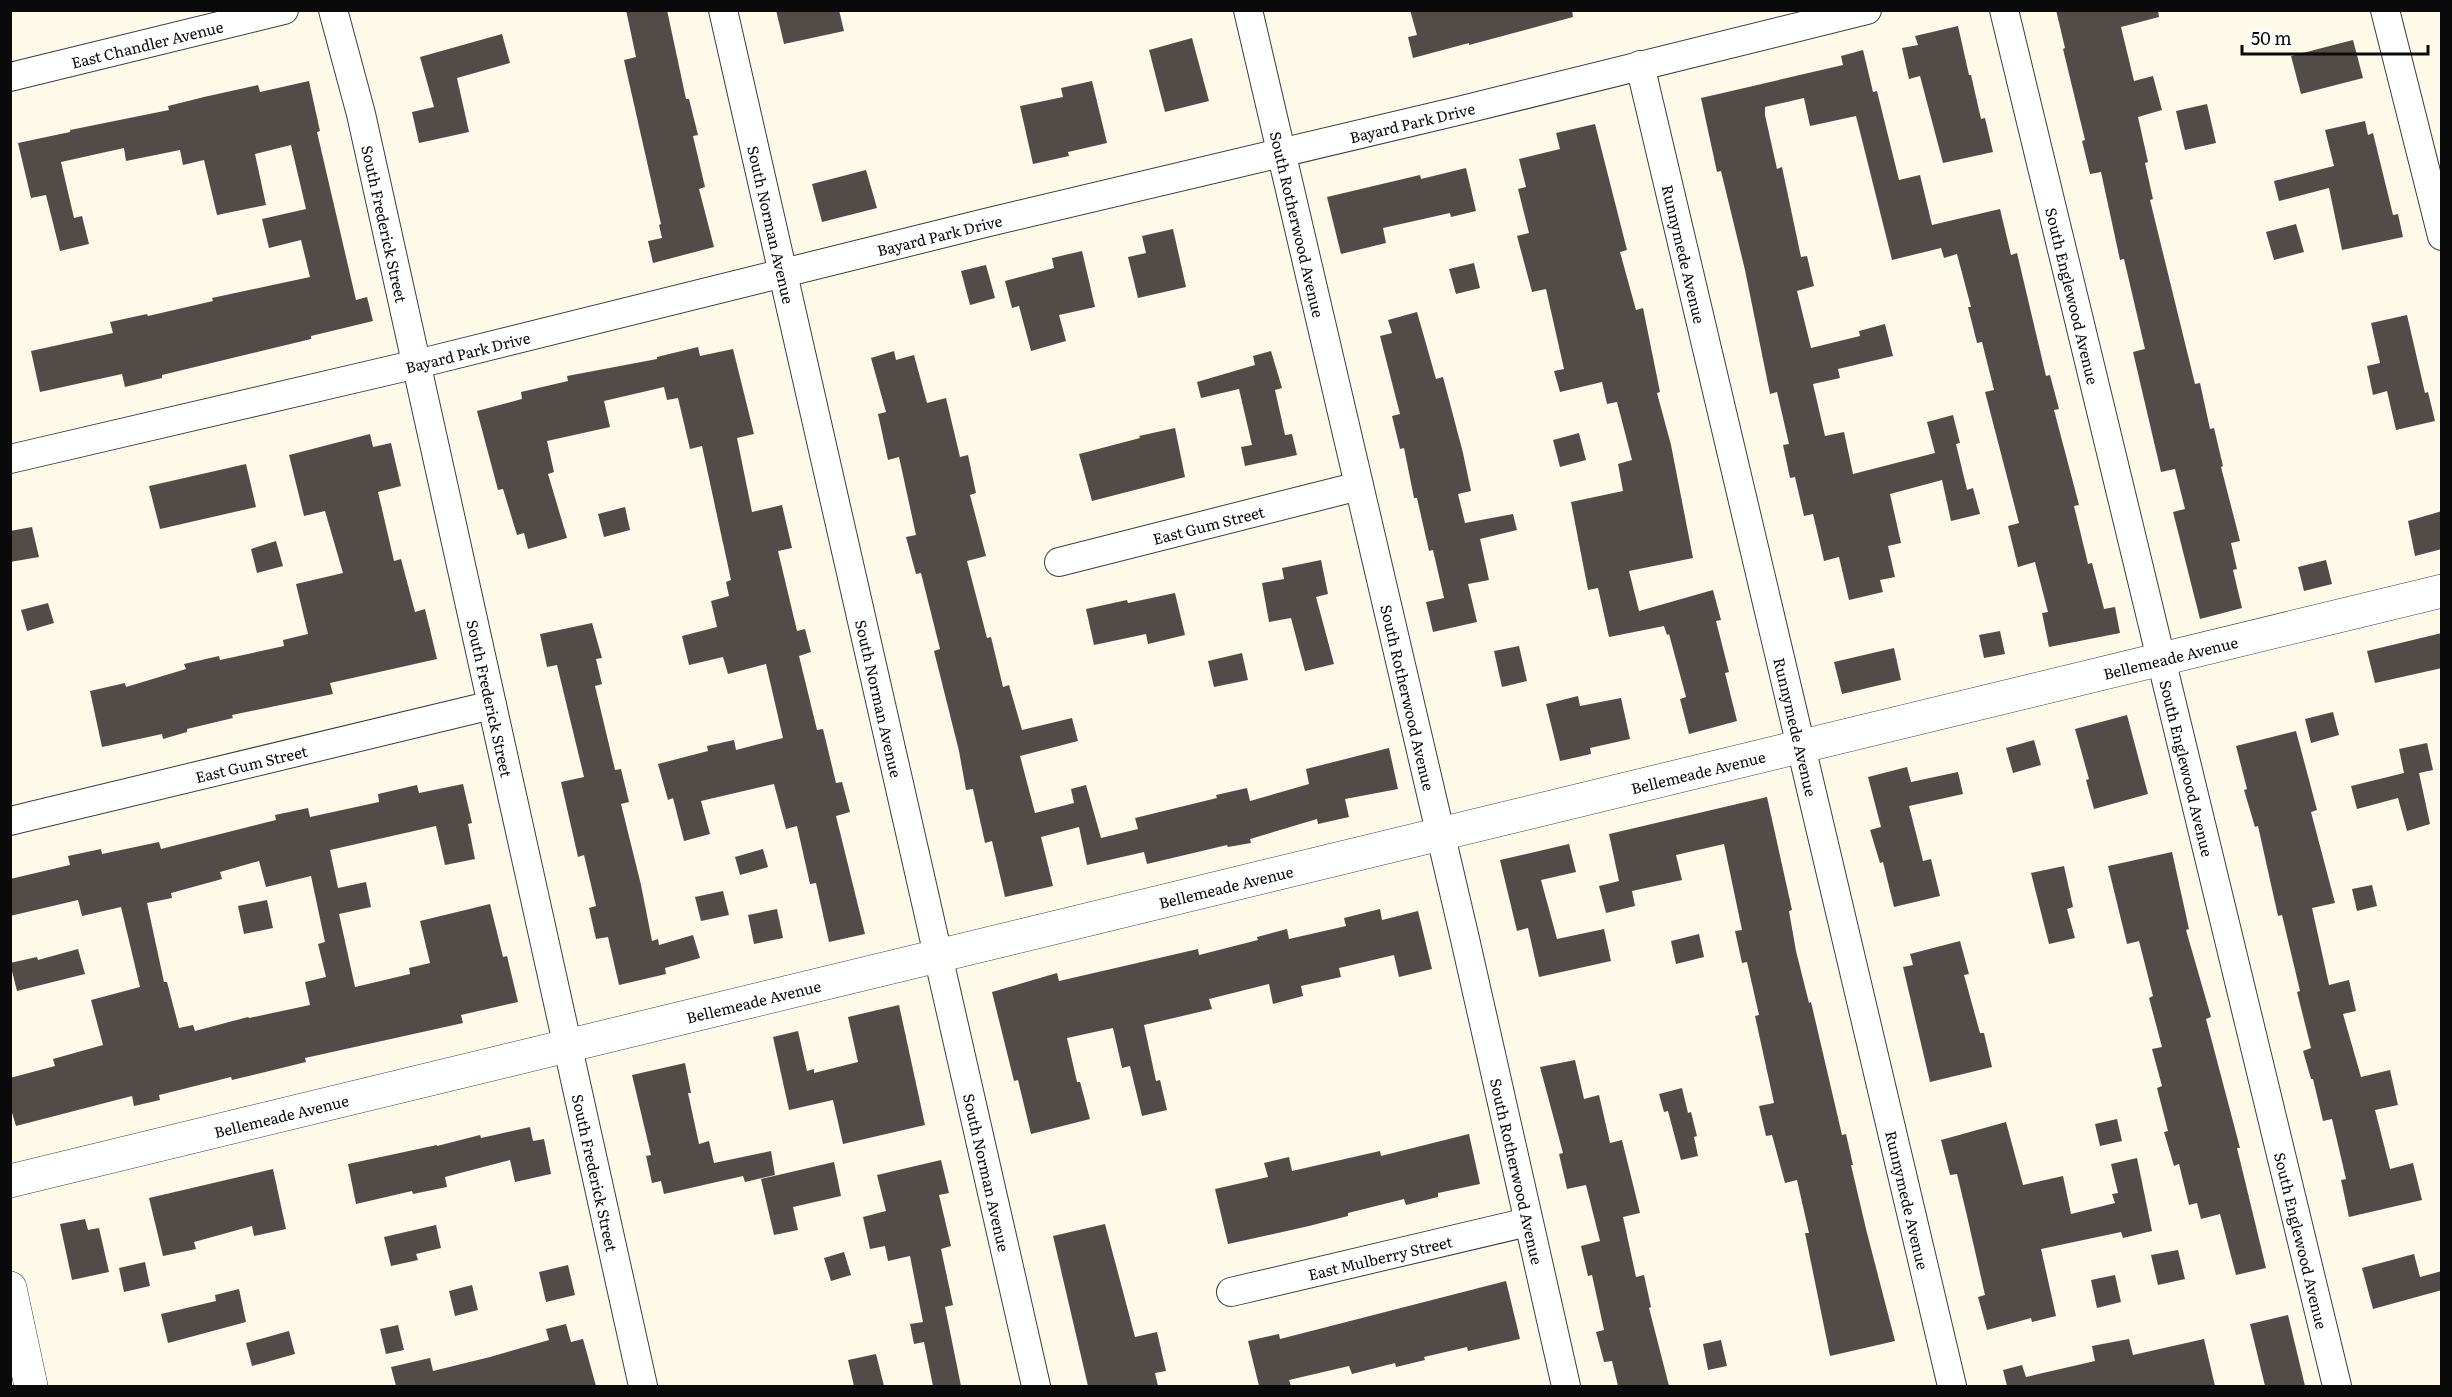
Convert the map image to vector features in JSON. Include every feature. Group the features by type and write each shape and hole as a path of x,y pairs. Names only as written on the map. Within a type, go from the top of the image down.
{"street":[{"name":"East Chandler Avenue","path":"10,76 284,10"},
{"name":"South Frederick Street","path":"333,10 361,114 643,1386"},
{"name":"South Norman Avenue","path":"723,10 1036,1386"},
{"name":"South Rotherwood Avenue","path":"1248,10 1465,939 1566,1386"},
{"name":"Bayard Park Drive","path":"10,459 417,364 782,273 1867,10"},
{"name":"South Englewood Avenue","path":"2004,10 2163,659 2261,1079 2337,1386"},
{"path":"2385,10 2442,236"},
{"name":"Runnymede Avenue","path":"1640,65 1952,1386"},
{"name":"East Gum Street","path":"1059,562 1359,486"},
{"name":"Bellemeade Avenue","path":"10,1181 2442,591"},
{"name":"East Gum Street","path":"10,821 492,705"},
{"name":"East Mulberry Street","path":"1231,1292 1528,1222"},
{"path":"10,1288 31,1386"}],"building":[{"path":"626,10 667,10 686,99 689,99 698,135 693,136 705,187 699,189 714,247 653,263 648,241 662,238 659,225 661,224 624,60 636,57"},
{"path":"776,10 839,10 844,31 784,44"},
{"path":"1410,10 1572,10 1573,17 1413,58 1408,37 1417,35"},
{"path":"2056,10 2158,10 2159,17 2121,27 2134,81 2153,76 2162,110 2138,117 2148,162 2145,163 2153,199 2150,200 2195,384 2200,383 2210,429 2214,428 2223,466 2221,467 2240,541 2231,543 2237,569 2233,570 2242,608 2200,619 2173,512 2185,509 2175,469 2161,472 2133,352 2145,349 2124,259 2120,260 2101,172 2090,174 2082,141 2085,140"},
{"path":"1958,26 1981,119 1985,118 1993,152 1943,163 1920,76 1909,79 1902,48 1918,45 1915,36"},
{"path":"502,34 510,63 457,78 469,132 419,143 412,112 434,107 420,57"},
{"path":"1192,38 1209,101 1165,112 1149,50"},
{"path":"2353,40 2363,78 2301,94 2291,56"},
{"path":"1863,50 1873,92 1877,91 1899,180 1920,175 1932,225 2000,209 2011,255 2017,253 2046,376 2050,375 2059,409 2054,410 2079,505 2074,506 2088,564 2092,563 2104,609 2115,607 2120,633 2049,647 2042,613 2048,612 2035,562 2018,567 2008,526 2019,523 1985,392 1994,390 1982,342 1977,343 1968,307 1971,307 1957,254 1944,258 1941,248 1892,260 1856,116 1810,126 1804,98 1765,107 1765,115 1777,169 1782,167 1801,257 1807,256 1814,286 1797,291 1811,348 1860,336 1859,331 1885,324 1893,356 1838,369 1840,378 1813,384 1825,436 1844,432 1853,474 1935,453 1927,422 1953,415 1960,443 1956,444 1967,490 1973,488 1980,514 1951,521 1942,480 1890,494 1901,543 1888,546 1895,577 1880,580 1883,592 1849,600 1839,557 1824,561 1813,514 1804,516 1795,477 1790,478 1783,445 1789,444 1777,392 1770,394 1745,270 1721,171 1717,172 1701,98 1843,65 1841,56"},
{"path":"309,81 320,131 317,132 356,300 367,297 373,321 311,336 311,339 162,375 162,378 125,387 122,374 40,392 31,351 113,333 110,322 147,314 148,316 213,301 212,298 310,277 301,240 269,248 262,219 306,209 291,145 255,154 266,205 217,215 204,160 183,165 180,150 126,161 124,148 61,162 74,218 82,216 89,244 60,251 46,195 31,198 18,143 169,110 168,106 258,85 260,92"},
{"path":"1092,81 1107,143 1068,152 1069,156 1033,164 1020,106 1063,97 1061,88"},
{"path":"2207,104 2216,143 2185,150 2176,111"},
{"path":"2365,121 2368,135 2373,133 2393,215 2398,214 2403,237 2342,250 2329,188 2279,201 2274,181 2334,166 2325,130"},
{"path":"1595,124 1627,250 1620,252 1636,310 1643,308 1660,392 1657,393 1671,445 1693,558 1629,571 1639,611 1713,590 1721,620 1716,621 1729,672 1725,673 1737,721 1689,734 1680,699 1686,697 1669,634 1667,635 1664,626 1609,637 1598,588 1588,590 1571,502 1623,491 1618,464 1632,460 1617,402 1607,404 1602,382 1560,392 1554,371 1564,369 1546,289 1532,292 1517,236 1529,233 1518,189 1526,187 1519,159 1560,149 1556,133"},
{"path":"1466,168 1476,211 1451,217 1450,213 1383,228 1386,243 1341,254 1327,197 1420,175 1421,179"},
{"path":"866,170 877,208 822,222 812,184"},
{"path":"2296,224 2304,252 2274,260 2266,232"},
{"path":"1173,229 1186,287 1138,298 1128,257 1146,253 1142,236"},
{"path":"1082,251 1095,307 1059,315 1066,341 1031,351 1019,306 1012,308 1005,281 1054,268 1052,258"},
{"path":"1474,263 1480,288 1456,294 1449,269"},
{"path":"986,265 995,298 970,305 961,271"},
{"path":"1417,312 1436,379 1443,377 1463,453 1471,491 1458,494 1465,523 1513,514 1517,530 1480,539 1489,580 1468,584 1477,622 1433,632 1426,602 1444,598 1433,550 1429,551 1417,498 1414,498 1404,448 1400,449 1392,416 1400,414 1380,336 1392,333 1388,320"},
{"path":"2407,315 2425,393 2428,392 2435,421 2396,430 2387,391 2373,395 2367,366 2380,363 2371,323"},
{"path":"698,347 700,356 733,349 754,434 737,438 752,512 782,505 792,548 778,551 797,631 805,629 811,652 799,656 817,730 823,729 836,783 842,782 850,812 836,816 865,934 829,942 816,883 810,884 797,826 786,829 774,784 701,801 710,834 684,841 673,798 668,800 658,764 708,751 707,746 734,740 736,750 783,738 766,664 728,674 723,657 689,665 682,636 717,627 711,601 729,596 726,582 731,580 702,446 690,449 678,398 667,400 664,387 604,401 610,427 547,441 554,472 548,474 567,538 528,549 524,533 517,535 503,489 498,490 477,411 522,399 521,392 568,381 567,376 657,359 657,357"},
{"path":"894,351 896,360 914,355 927,403 946,398 960,457 968,455 976,493 970,495 986,556 967,561 987,638 991,637 1003,687 1009,685 1022,730 1072,718 1078,741 1020,756 1035,813 1074,803 1071,789 1086,785 1101,838 1138,829 1135,818 1217,798 1216,795 1247,788 1250,801 1309,784 1306,769 1389,748 1398,789 1345,799 1349,817 1318,824 1317,819 1250,839 1251,843 1228,847 1227,845 1147,864 1144,852 1087,865 1079,827 1041,837 1053,886 1005,897 992,841 985,843 973,789 966,790 959,751 934,651 940,649 921,573 916,574 906,537 916,535 899,457 888,460 878,414 886,412 871,358"},
{"path":"1271,351 1282,388 1275,390 1285,435 1292,434 1297,455 1245,466 1241,447 1252,445 1239,389 1201,398 1197,382 1255,365 1253,356"},
{"path":"1175,428 1185,477 1092,501 1079,454"},
{"path":"1579,433 1586,460 1560,467 1553,440"},
{"path":"370,434 373,447 391,443 401,486 378,492 394,561 401,559 415,612 425,609 437,659 330,683 333,694 232,715 233,718 187,729 187,732 163,739 162,734 102,747 90,691 125,683 126,687 186,669 184,664 219,656 220,660 284,646 283,640 308,634 296,584 343,573 325,511 304,516 289,455"},
{"path":"246,464 256,507 160,529 149,486"},
{"path":"625,507 630,530 604,537 598,514"},
{"path":"2442,511 2442,549 2415,556 2408,521"},
{"path":"32,527 39,557 10,562 10,531"},
{"path":"276,541 283,566 257,573 251,549"},
{"path":"1321,560 1328,594 1316,597 1334,664 1305,671 1291,618 1269,622 1262,583 1284,579 1282,568"},
{"path":"2326,560 2332,584 2304,591 2298,567"},
{"path":"1175,593 1185,635 1148,644 1146,634 1094,645 1086,609"},
{"path":"48,603 54,623 27,631 21,610"},
{"path":"592,623 602,658 596,659 602,684 595,686 615,770 621,769 629,802 621,804 652,941 658,939 659,945 693,935 700,958 665,968 666,974 619,985 608,937 596,939 589,908 596,906 584,855 578,857 561,782 584,777 557,665 547,667 540,634"},
{"path":"2000,631 2005,654 1984,658 1979,635"},
{"path":"2442,633 2442,668 2375,683 2367,651"},
{"path":"1519,646 1527,681 1502,687 1494,651"},
{"path":"1894,648 1901,680 1842,694 1834,662"},
{"path":"1242,653 1248,680 1214,687 1208,661"},
{"path":"1578,696 1580,706 1621,698 1630,739 1590,748 1591,754 1560,761 1546,704"},
{"path":"2333,712 2339,735 2311,743 2305,719"},
{"path":"2127,715 2148,794 2094,809 2086,780 2089,779 2075,729"},
{"path":"2296,731 2317,810 2311,812 2335,903 2312,908 2329,985 2349,980 2356,1011 2343,1014 2361,1077 2390,1070 2398,1105 2375,1110 2390,1169 2413,1163 2422,1200 2349,1217 2341,1180 2346,1179 2332,1119 2323,1121 2313,1079 2311,1079 2303,1051 2311,1048 2297,992 2300,991 2282,915 2278,916 2258,826 2255,827 2244,790 2247,789 2236,746"},
{"path":"2034,740 2041,765 2013,773 2006,748"},
{"path":"2427,743 2433,770 2419,773 2430,824 2407,831 2398,798 2357,809 2351,786 2404,773 2399,749"},
{"path":"1907,767 1911,782 1958,772 1963,794 1909,806 1923,861 1931,859 1940,896 1894,907 1883,862 1880,863 1870,830 1881,827 1868,777"},
{"path":"463,784 472,823 468,824 475,859 445,865 436,826 330,850 338,888 366,882 371,907 339,914 355,987 410,974 409,968 430,963 420,921 490,904 503,957 507,956 518,1002 461,1015 463,1023 305,1058 306,1062 159,1095 160,1100 134,1106 132,1096 16,1126 10,1106 10,1078 55,1066 53,1059 103,1045 91,1000 140,987 121,907 82,916 78,900 10,916 10,879 70,865 68,856 101,849 102,854 159,842 161,849 276,820 275,815 308,808 310,817 379,802 378,794 417,785 419,793","holes":["259,861 266,887 311,876 325,942 318,944 326,977 305,982 310,1005 248,1017 195,1031 193,1025 179,1028 167,982 164,982 147,903 172,898 171,893 222,879 220,872"]},
{"path":"1767,797 1792,910 1789,911 1796,951 1809,1003 1811,1002 1842,1135 1846,1134 1866,1229 1895,1341 1830,1356 1805,1233 1809,1233 1797,1180 1785,1183 1772,1135 1766,1136 1759,1106 1774,1103 1755,1016 1759,1015 1747,962 1742,963 1735,931 1742,930 1724,844 1676,855 1682,880 1632,891 1635,906 1606,913 1599,886 1619,881 1609,834"},
{"path":"1569,844 1576,872 1541,880 1557,939 1604,929 1611,961 1539,977 1528,928 1517,931 1500,860"},
{"path":"763,849 768,867 740,875 735,857"},
{"path":"2172,852 2189,929 2186,930 2211,1017 2206,1019 2240,1148 2237,1148 2266,1268 2236,1275 2220,1214 2201,1219 2197,1203 2189,1205 2179,1164 2174,1166 2164,1132 2168,1131 2157,1088 2162,1086 2152,1049 2162,1047 2149,998 2153,996 2139,941 2127,944 2108,866"},
{"path":"2064,866 2073,907 2067,909 2075,938 2049,944 2031,873"},
{"path":"2372,885 2377,906 2357,911 2352,889"},
{"path":"723,891 729,915 701,921 695,897"},
{"path":"267,900 273,928 244,934 238,906"},
{"path":"777,909 783,938 754,944 748,915"},
{"path":"1380,909 1382,920 1418,911 1432,969 1399,977 1394,955 1339,968 1341,977 1301,986 1303,996 1273,1004 1269,984 1209,999 1212,1009 1144,1025 1156,1081 1160,1080 1167,1110 1142,1116 1130,1066 1122,1068 1113,1028 1067,1038 1077,1082 1080,1082 1090,1119 1031,1134 1018,1080 1014,1081 992,992 1057,973 1059,981 1198,949 1199,955 1258,940 1257,937 1287,929 1289,939 1346,926 1344,918"},
{"path":"1699,934 1704,957 1676,964 1671,941"},
{"path":"1960,941 1969,974 1964,975 1980,1033 1984,1033 1992,1067 1930,1082 1903,967 1913,965 1910,954"},
{"path":"78,949 85,974 17,991 10,963 37,957 38,960"},
{"path":"899,1005 925,1125 843,1144 833,1100 789,1110 773,1037 798,1031 807,1071 814,1069 814,1073 858,1062 848,1017"},
{"path":"1575,1060 1584,1099 1599,1095 1610,1143 1622,1140 1640,1213 1623,1217 1636,1277 1644,1275 1651,1307 1649,1308 1669,1386 1618,1386 1612,1361 1604,1362 1596,1332 1604,1330 1592,1275 1588,1276 1581,1246 1600,1241 1586,1185 1567,1189 1559,1154 1563,1153 1540,1067"},
{"path":"685,1063 691,1093 688,1093 699,1144 709,1141 714,1163 771,1151 775,1175 745,1182 743,1176 664,1194 661,1181 652,1183 646,1156 651,1155 632,1075"},
{"path":"1682,1088 1697,1136 1694,1137 1698,1156 1681,1160 1668,1111 1664,1112 1659,1094"},
{"path":"2117,1119 2122,1141 2100,1146 2095,1124"},
{"path":"2006,1122 2023,1185 2063,1176 2071,1214 2115,1203 2112,1194 2118,1193 2111,1164 2137,1158 2152,1231 2123,1238 2121,1232 2041,1249 2056,1316 2032,1322 2031,1318 1987,1330 1978,1297 1985,1295 1957,1174 1950,1175 1941,1140"},
{"path":"530,1127 533,1141 544,1139 551,1174 515,1182 510,1160 445,1177 447,1187 413,1194 412,1191 356,1204 348,1164 480,1135 481,1138"},
{"path":"1469,1134 1480,1184 1438,1193 1438,1197 1406,1205 1404,1199 1348,1213 1348,1216 1309,1226 1228,1244 1215,1189 1268,1177 1264,1163 1289,1157 1292,1171 1380,1151 1381,1156"},
{"path":"941,1160 949,1193 939,1195 951,1246 941,1249 953,1305 945,1307 961,1386 933,1386 924,1342 914,1344 910,1324 923,1322 910,1256 888,1261 885,1246 870,1249 863,1217 886,1211 877,1175"},
{"path":"834,1162 841,1196 793,1207 798,1230 774,1235 761,1179"},
{"path":"273,1169 286,1229 254,1236 252,1226 194,1242 196,1249 163,1256 149,1198"},
{"path":"85,1219 88,1230 99,1228 109,1272 72,1280 60,1224"},
{"path":"1105,1224 1135,1337 1157,1332 1166,1371 1155,1373 1158,1386 1088,1386 1053,1236"},
{"path":"436,1225 441,1248 416,1254 418,1260 391,1266 384,1237"},
{"path":"2178,1250 2185,1279 2158,1285 2151,1255"},
{"path":"844,1252 851,1275 831,1281 824,1258"},
{"path":"2414,1254 2420,1277 2442,1271 2442,1290 2373,1309 2362,1268"},
{"path":"145,1262 150,1286 124,1292 119,1268"},
{"path":"568,1265 575,1295 546,1302 539,1272"},
{"path":"2115,1275 2121,1302 2097,1308 2091,1280"},
{"path":"1506,1281 1520,1339 1468,1351 1467,1347 1424,1357 1425,1360 1396,1367 1395,1363 1352,1374 1349,1366 1289,1380 1291,1386 1259,1386 1248,1341 1279,1334 1280,1339"},
{"path":"472,1285 478,1310 455,1316 449,1291"},
{"path":"239,1289 246,1322 168,1343 161,1314 216,1301 215,1295"},
{"path":"2288,1315 2305,1386 2265,1386 2250,1324"},
{"path":"566,1324 571,1342 583,1339 596,1386 396,1386 391,1367 430,1358 433,1371 490,1357 549,1340 546,1329"},
{"path":"398,1325 404,1350 386,1354 380,1329"},
{"path":"289,1331 295,1354 252,1366 246,1343"},
{"path":"2129,1339 2133,1355 2204,1339 2215,1386 2007,1386 2003,1370 2022,1365 2026,1377 2095,1361 2092,1346"},
{"path":"1721,1340 1727,1366 1708,1370 1703,1344"},
{"path":"876,1354 884,1386 854,1386 848,1360"}]}
